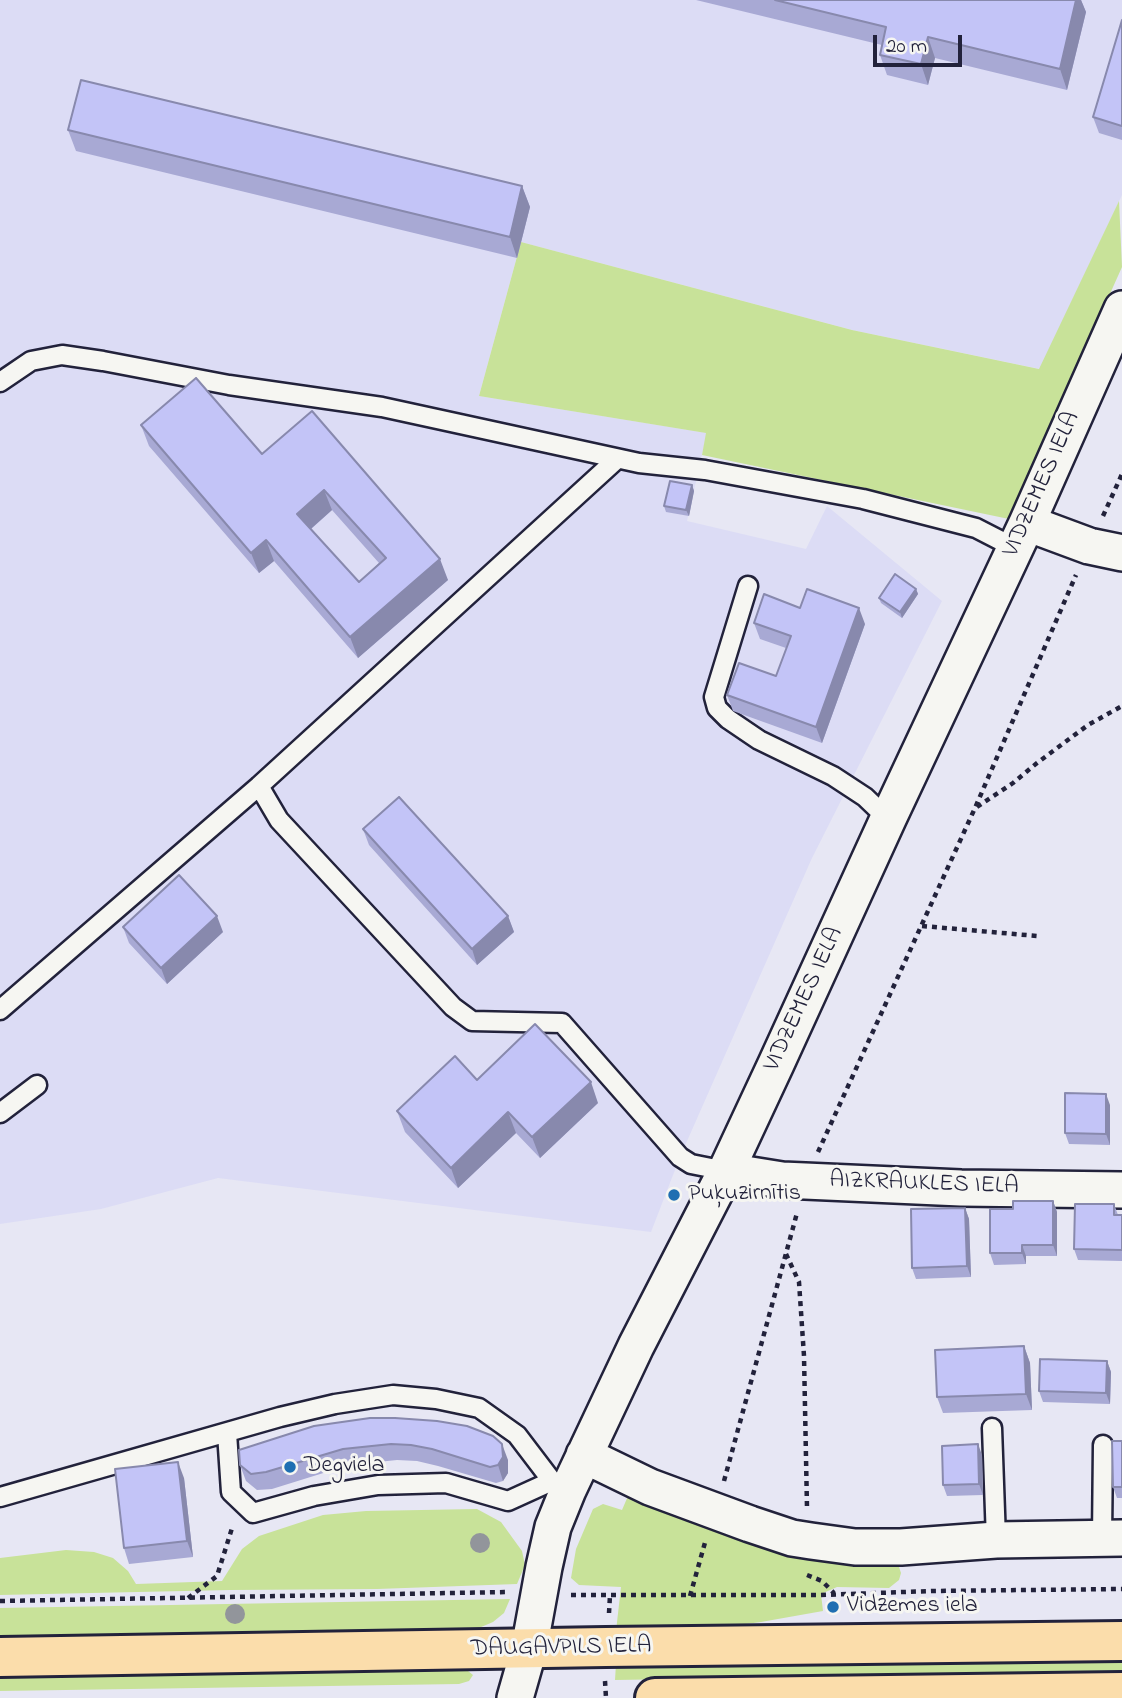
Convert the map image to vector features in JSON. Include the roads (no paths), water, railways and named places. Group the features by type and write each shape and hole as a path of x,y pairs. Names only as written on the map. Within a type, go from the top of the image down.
{"highway":[{"name":"DAUGAVPILS IELA","path":"0,1657 1122,1641"},
{"name":"DAUGAVPILS IELA","path":"655,1698 1122,1692"}],"street":[{"name":"VIDZEMES IELA","path":"515,1698 529,1649 560,1485 584,1455 636,1346 726,1171 1119,322"},
{"path":"1021,536 1105,550"},
{"name":"AIZKRAUKLES IELA","path":"726,1171 782,1180 961,1188 1122,1190"},
{"path":"584,1455 650,1487 750,1524 792,1538 811,1541 855,1547 901,1547 996,1540 1112,1538"}],"lane":[{"path":"0,382 31,361 62,355 103,361 229,384 382,407 617,459 705,470 863,499 976,528 1021,536"},
{"path":"0,1010 259,786 617,459"},
{"path":"748,586 714,697 717,708 759,740 833,776 865,797 888,819"},
{"path":"259,786 279,820 453,1007 472,1021 562,1023 680,1157 691,1164 726,1171"},
{"path":"0,1113 37,1085"},
{"path":"0,1497 280,1417 335,1404 393,1395 436,1399 479,1408 517,1435 560,1485 508,1500 446,1483 377,1485 314,1496 253,1513 231,1492 227,1433"},
{"path":"992,1428 996,1540"},
{"path":"1103,1445 1112,1538"}],"place":[{"name":"Puķuzirnītis","path":"674,1195"},
{"name":"Degviela","path":"290,1467"},
{"name":"Vidzemes iela","path":"833,1607"}]}
